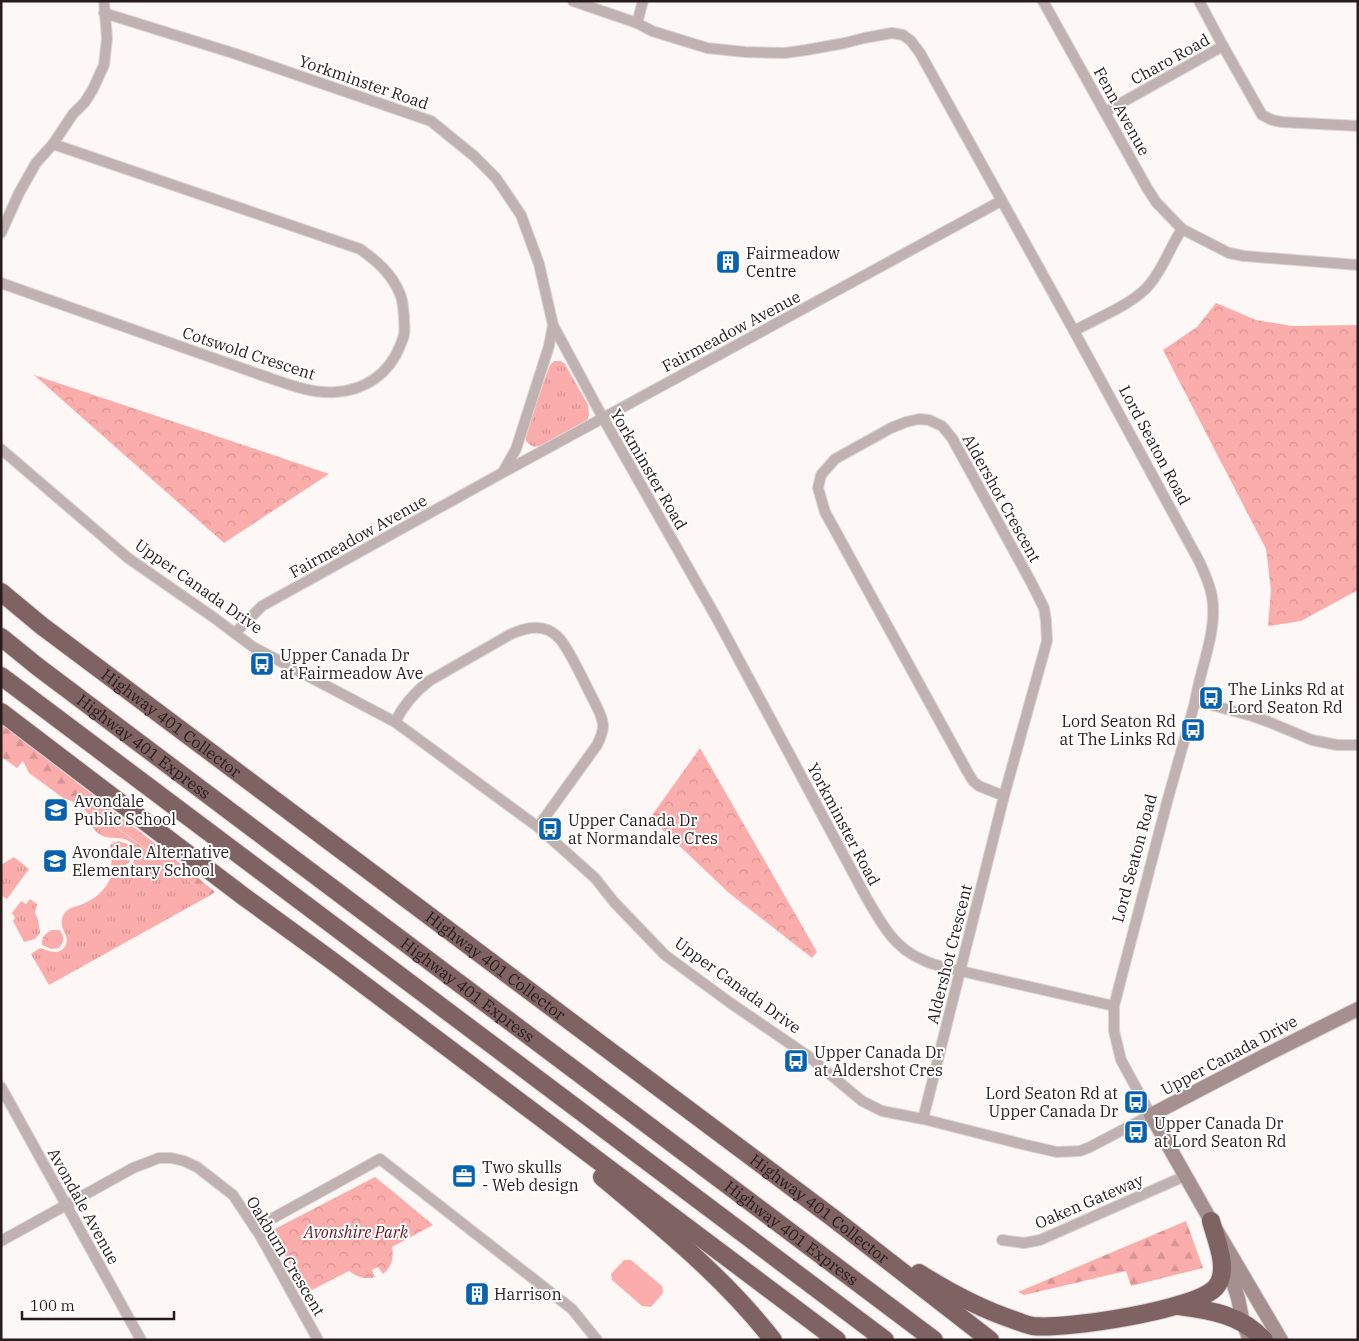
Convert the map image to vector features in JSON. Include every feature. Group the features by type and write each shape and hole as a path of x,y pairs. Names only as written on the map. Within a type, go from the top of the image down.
{"highway":[{"name":"Highway 401 Collector","path":"1,592 58,638 833,1218 990,1340"},
{"name":"Highway 401 Express","path":"1,637 38,667 934,1340"},
{"name":"Highway 401 Express","path":"1,676 885,1340"},
{"path":"1,712 243,896 837,1340"},
{"path":"331,960 371,1001 579,1158 655,1222 719,1279 774,1340"},
{"path":"833,1218 938,1285 992,1313 1032,1326 1081,1325 1176,1306 1208,1294 1217,1286 1223,1272 1211,1221"},
{"path":"1176,1306 1223,1314 1243,1323 1264,1340"}],"street":[{"path":"1,233 19,193 36,163 53,144 73,114 85,102 104,65 107,38 104,1"},
{"name":"Lord Seaton Road","path":"573,1 637,23 652,31 707,48 776,53 806,50 892,33 903,35 912,41 1199,560 1212,597 1213,625 1195,702 1114,1006 1114,1031 1121,1060 1185,1176 1281,1340"},
{"path":"637,23 643,1"},
{"name":"Fenn Avenue","path":"1043,1 1147,188 1156,202 1182,229 1229,253 1244,256 1358,265"},
{"path":"1199,1 1262,116 1282,122 1358,126"},
{"name":"Yorkminster Road","path":"104,13 236,54 431,121 474,156 496,178 521,215 539,264 553,324 603,418 712,610 866,898 887,933 905,950 920,959 944,967 1114,1006"},
{"name":"Charo Road","path":"1105,112 1223,46"},
{"name":"Cotswold Crescent","path":"1,283 262,375 301,388 320,392 352,389 370,382 394,361 404,336 401,294 378,262 360,250 53,144"},
{"name":"Fairmeadow Avenue","path":"235,633 262,606 1001,201"},
{"path":"1074,331 1134,299 1150,285 1182,229"},
{"path":"502,473 516,448 549,346 553,324"},
{"name":"Aldershot Crescent","path":"923,1119 1004,796 1047,641 1044,608 952,438 942,426 929,420 919,419 906,422 891,428 835,459 822,475 818,488 825,512 973,781 979,786 1004,796"},
{"name":"Upper Canada Drive","path":"1,449 128,558 253,647 395,722 538,827 595,878 614,902 654,945 685,971 808,1056 862,1101 882,1110 1057,1152 1080,1150 1090,1147 1358,1009"},
{"path":"395,722 398,715 418,689 511,634 524,628 535,628 546,629 554,634 562,641 586,683 601,714 603,726 602,736 597,744 538,827"},
{"path":"1195,702 1252,716 1312,740 1337,745 1358,745"},
{"name":"Avondale Avenue","path":"1,1087 141,1340"},
{"name":"Oakburn Crescent","path":"1,1241 133,1168 159,1158 184,1161 197,1167 233,1195 255,1228 318,1340"},
{"path":"255,1228 380,1159 572,1309 597,1340"},
{"name":"Oaken Gateway","path":"1002,1240 1024,1243 1040,1240 1185,1176"},
{"name":"Lord Seaton Road","path":"1211,1221 1229,1267 1243,1323 1250,1340"}],"green space":[{"path":"1216,303 1256,320 1292,326 1358,325 1358,590 1301,621 1268,626 1271,590 1266,549 1163,350 1197,327"},
{"path":"554,361 561,361 565,364 588,405 589,415 587,420 540,446 534,447 526,441 526,431 550,365"},
{"path":"34,375 294,462 329,474 224,543"},
{"path":"1,723 215,892 209,896 92,809 88,814 79,804 63,798 29,773 23,761 17,768 3,758 1,759"},
{"path":"700,748 817,952 812,958 729,893 650,818"},
{"path":"91,809 209,896 49,985 31,954 40,948 55,952 63,949 67,939 62,928 62,921 66,911 95,898 106,886 113,872 129,867 135,859 134,847 128,840 103,836 95,830 88,814"},
{"path":"118,841 128,844 132,853 129,863 119,868 111,865 110,845"},
{"path":"14,857 29,869 7,899 1,895 1,865"},
{"path":"30,899 37,904 35,913 40,933 35,939 24,942 13,921 15,918 12,913 21,901 26,904"},
{"path":"52,930 60,930 63,936 63,942 59,948 51,949 42,945 44,936"},
{"name":"Avonshire Park","path":"375,1177 433,1225 392,1247 392,1262 383,1274 378,1267 372,1270 375,1277 371,1278 361,1277 349,1271 306,1293 271,1231"},
{"path":"1186,1221 1203,1268 1131,1286 1126,1271 1024,1295 1018,1292"},
{"path":"624,1260 631,1260 662,1286 663,1293 651,1307 642,1306 612,1280 611,1274"}],"place":[{"name":"Fairmeadow Centre","path":"728,262"},
{"name":"Upper Canada Dr at Fairmeadow Ave","path":"262,664"},
{"name":"The Links Rd at Lord Seaton Rd","path":"1211,698"},
{"name":"Lord Seaton Rd at The Links Rd","path":"1193,730"},
{"name":"Avondale Public School","path":"56,810"},
{"name":"Upper Canada Dr at Normandale Cres","path":"550,829"},
{"name":"Avondale Alternative Elementary School","path":"55,861"},
{"name":"Upper Canada Dr at Aldershot Cres","path":"796,1061"},
{"name":"Lord Seaton Rd at Upper Canada Dr","path":"1136,1102"},
{"name":"Upper Canada Dr at Lord Seaton Rd","path":"1136,1132"},
{"name":"Two skulls - Web design","path":"464,1176"},
{"name":"Harrison","path":"477,1294"}]}
